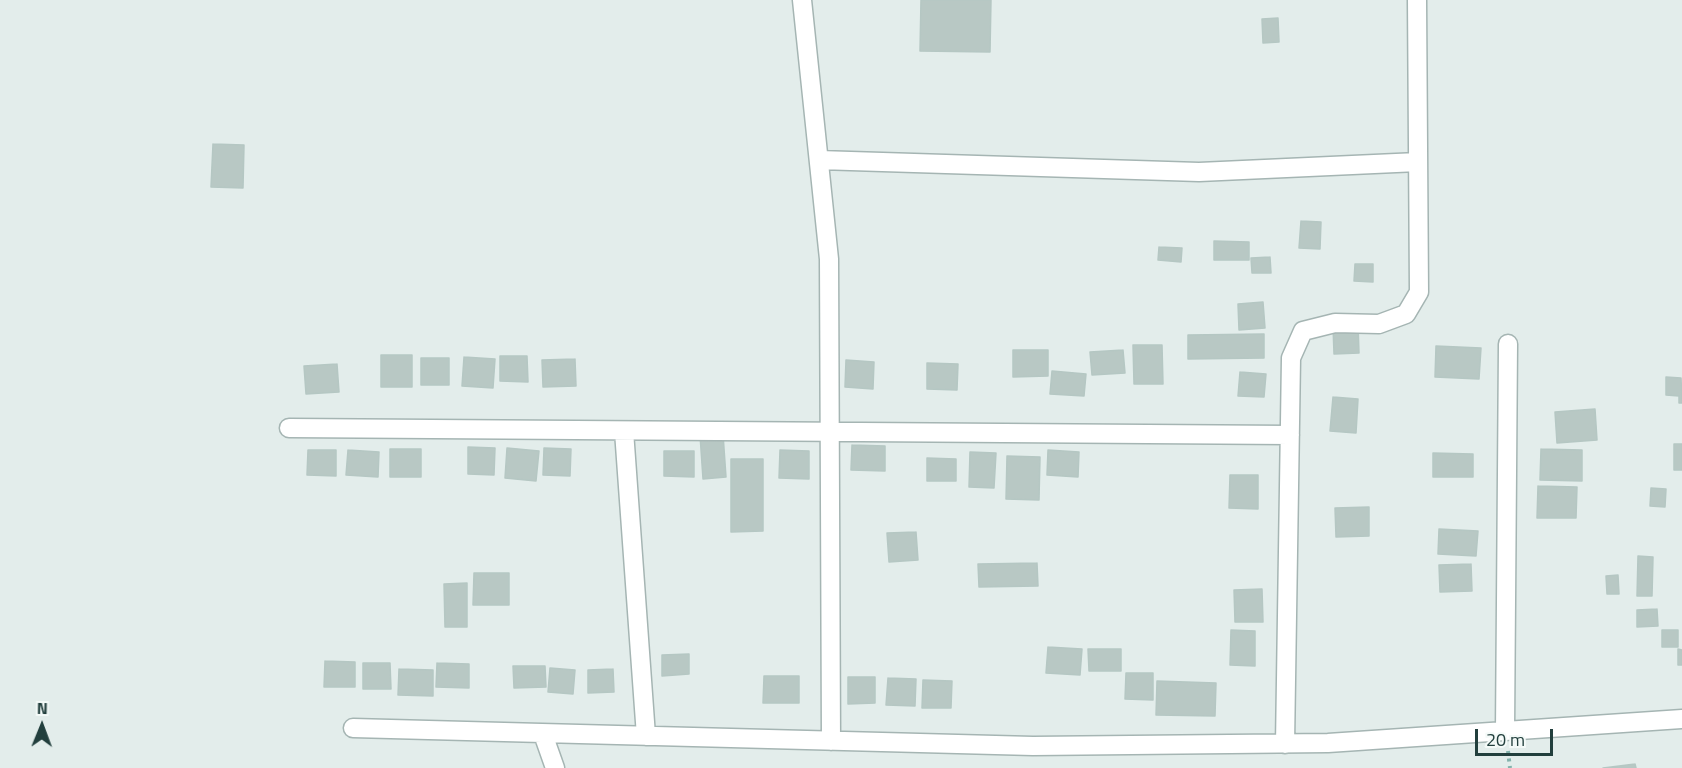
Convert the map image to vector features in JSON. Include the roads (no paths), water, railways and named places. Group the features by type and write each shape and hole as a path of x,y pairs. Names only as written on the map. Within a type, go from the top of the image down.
{"street":[{"path":"802,0 829,259 831,741"},
{"path":"1285,744 1291,358 1303,332 1335,323 1379,324 1406,314 1419,292 1417,0"},
{"path":"819,160 1199,172 1418,162"},
{"path":"1505,730 1508,344"},
{"path":"289,428 1290,435"},
{"path":"624,431 646,736"},
{"path":"353,728 1033,746 1328,743 1682,719"},
{"path":"543,734 555,768"}]}
